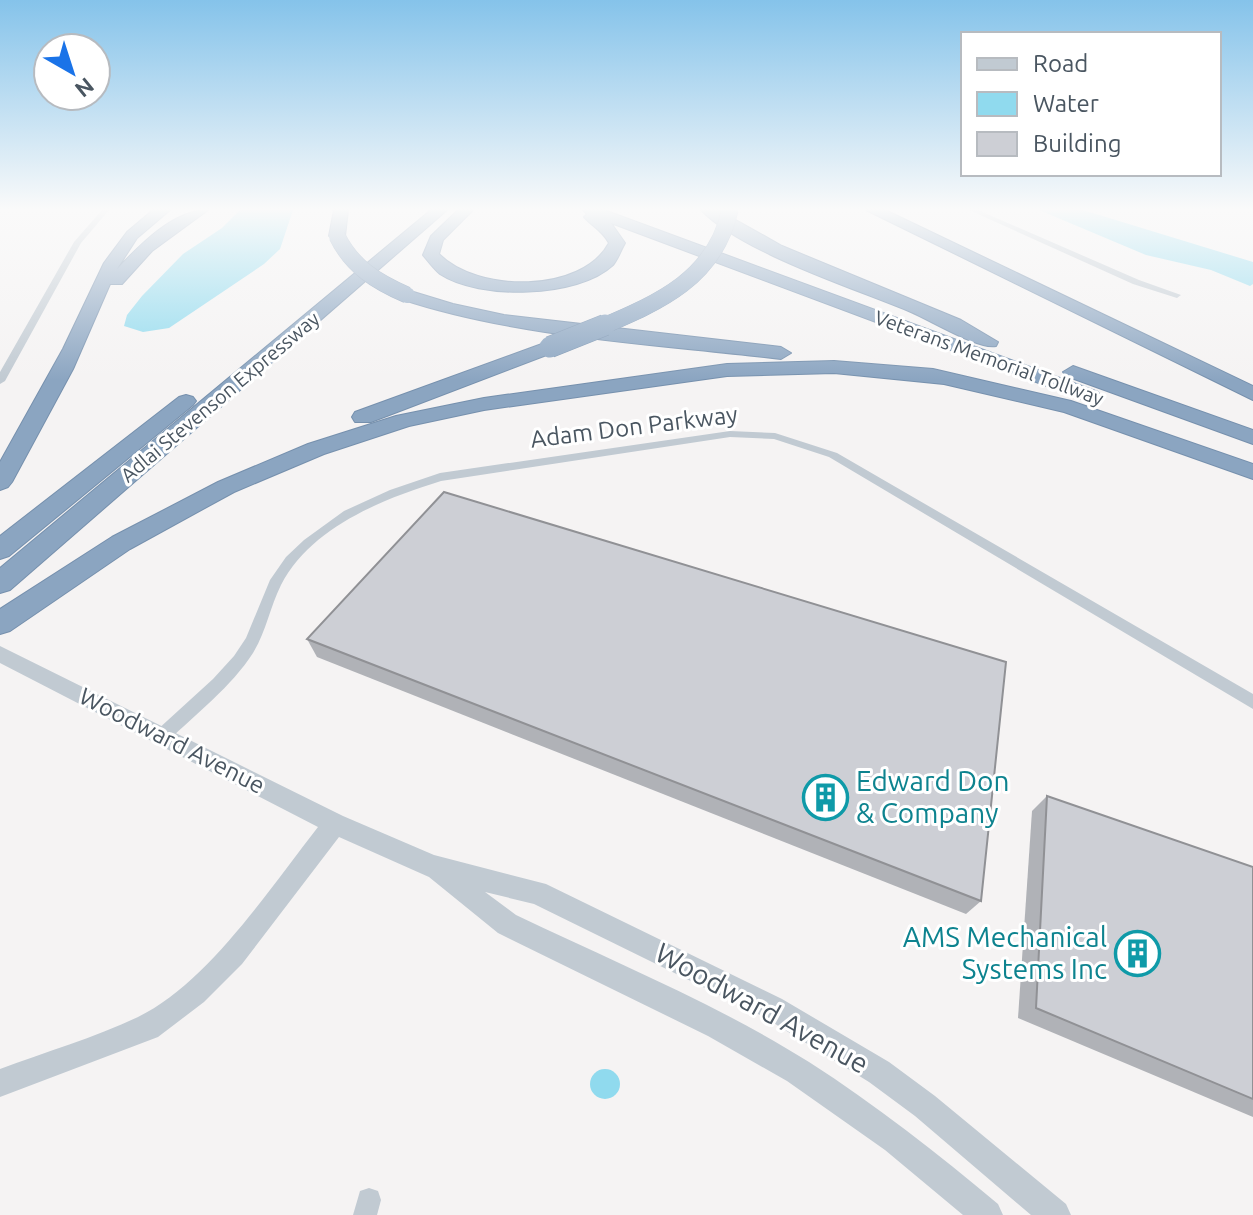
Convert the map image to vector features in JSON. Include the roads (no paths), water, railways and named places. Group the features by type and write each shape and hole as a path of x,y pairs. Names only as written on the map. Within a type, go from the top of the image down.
{"highway":[{"path":"0,482 82,330 110,267"},
{"path":"82,330 128,267"},
{"name":"Adlai Stevenson Expressway","path":"6,567 353,267"},
{"path":"359,267 407,295 449,309 504,320 881,366 949,378 1071,407 1253,472"},
{"name":"Adlai Stevenson Expressway","path":"6,567 371,267"},
{"path":"6,567 239,396 398,267"},
{"path":"440,267 477,283 525,286 585,275 600,267"},
{"path":"0,621 113,539 219,480 405,399 550,347 633,313 683,283 699,267"},
{"name":"Veterans Memorial Tollway","path":"743,267 1253,456"},
{"name":"Veterans Memorial Tollway","path":"780,267 1253,437"},
{"path":"811,267 956,324 989,342"},
{"path":"990,267 1253,394"},
{"path":"0,621 121,543 226,487 304,454 404,421 484,404 727,370 834,367 949,378"}],"street":[{"path":"0,381 64,267"},
{"path":"1101,267 1177,295"},
{"name":"Adam Don Parkway","path":"162,736 228,673 247,649 273,588 293,558 350,514 440,477 730,434 775,436 833,455 1253,702"},
{"name":"Woodward Avenue","path":"0,654 335,824 433,867 537,893 773,1008 879,1072 1055,1215"},
{"path":"0,1083 148,1027 195,993 233,955 335,824"},
{"name":"Woodward Avenue","path":"433,867 507,924 718,1026 797,1071 896,1139 987,1215"}],"water":[{"path":"171,267 260,267 169,328 143,332 124,326 127,315"},
{"path":"1197,267 1253,267 1253,284 1250,286"},
{"path":"605,1069 616,1073 620,1084 616,1095 605,1099 594,1095 590,1084 594,1073"}],"place":[{"name":"Edward Don & Company","path":"825,797"},
{"name":"AMS Mechanical Systems Inc","path":"1138,953"}]}
